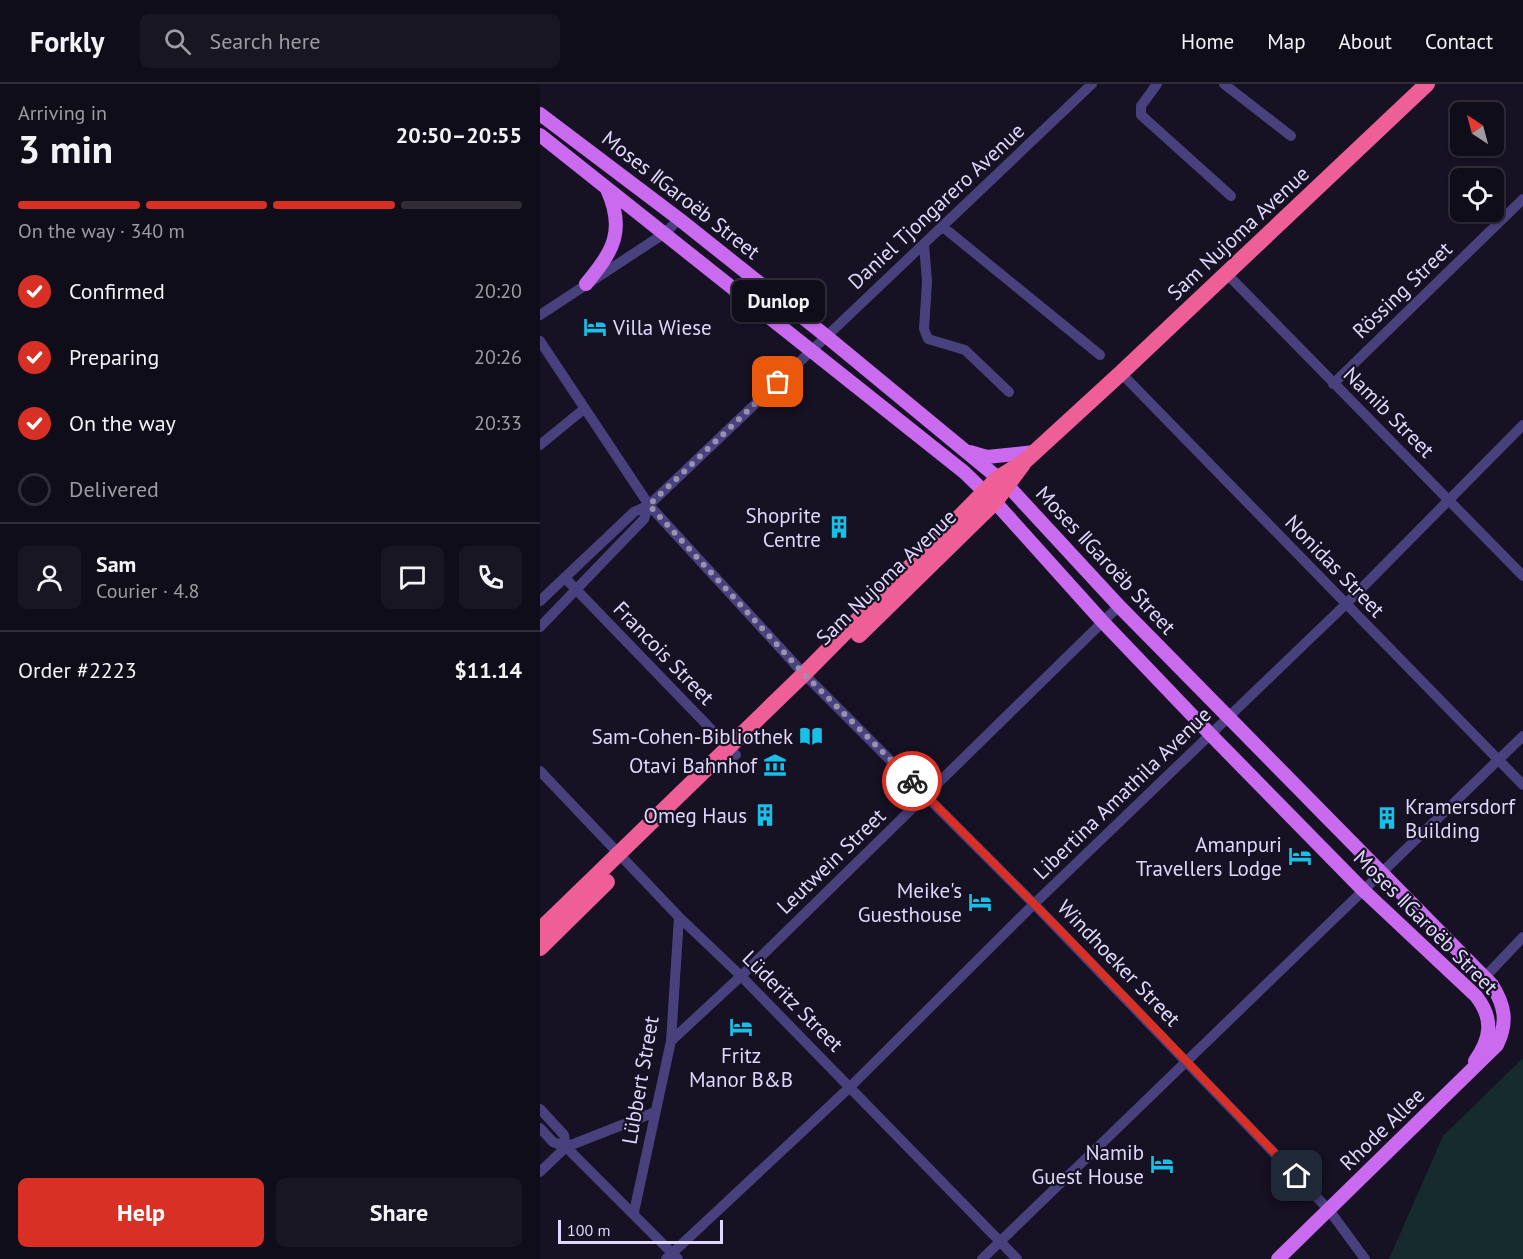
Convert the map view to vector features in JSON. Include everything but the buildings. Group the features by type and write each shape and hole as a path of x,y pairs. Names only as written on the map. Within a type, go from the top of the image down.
{"highway":[{"name":"Sam Nujoma Avenue","path":"540,948 624,858 808,678 1003,482 1228,275 1427,84"},
{"name":"Sam Nujoma Avenue","path":"540,930 624,858"}],"main road":[{"name":"Moses ǁGaroëb Street","path":"540,114 679,219 968,451 1003,482 1119,606 1485,977 1503,1006 1505,1025 1497,1046 1464,1077"},
{"name":"Moses ǁGaroëb Street","path":"540,135 665,233 990,497 1102,621 1211,735 1363,890 1485,1007 1490,1022 1488,1036 1483,1049 1464,1077"},
{"path":"586,284 607,258 617,232 614,203 606,186"},
{"path":"968,451 987,457 1030,456"},
{"name":"Rhode Allee","path":"1278,1259 1464,1077"}],"street":[{"name":"Daniel Tjongarero Avenue","path":"540,601 634,512 649,505 1092,84"},
{"path":"1157,84 1141,106 1141,115 1231,196"},
{"path":"1224,84 1291,136"},
{"name":"Rössing Street","path":"1333,384 1523,199"},
{"path":"540,315 665,233 679,219"},
{"path":"943,227 1100,355"},
{"path":"924,244 927,282 924,329 928,339 965,350 1009,392"},
{"name":"Namib Street","path":"1228,275 1523,576"},
{"name":"Windhoeker Street","path":"540,340 649,505 808,678 1034,904 1329,1210 1365,1259"},
{"name":"Nonidas Street","path":"1121,374 1523,785"},
{"path":"540,445 584,409"},
{"name":"Libertina Amathila Avenue","path":"672,1257 1345,605 1523,425"},
{"name":"Daniel Tjongarero Avenue","path":"540,627 644,519 649,505"},
{"name":"Francois Street","path":"565,578 733,751"},
{"name":"Leutwein Street","path":"670,1041 741,976 1119,606"},
{"path":"982,1259 1523,736"},
{"name":"Lüderitz Street","path":"540,771 679,917 741,976 1017,1259"},
{"name":"Lübbert Street","path":"634,1212 670,1041 679,917"},
{"path":"1485,977 1523,937"},
{"path":"540,1108 564,1135 566,1147"},
{"path":"540,1172 566,1147 655,1112"},
{"path":"540,1128 553,1142 566,1147 634,1212 672,1257"}],"green space":[{"path":"1523,1058 1523,1259 1389,1259 1443,1136"}],"way so far":[{"path":"778,382 649,505 782,651 912,781"}],"place":[{"name":"Villa Wiese","path":"595,327"},
{"name":"Dunlop","path":"778,382"},
{"name":"Shoprite Centre","path":"839,527"},
{"name":"Sam-Cohen-Bibliothek","path":"811,736"},
{"name":"Otavi Bahnhof","path":"775,765"},
{"name":"Omeg Haus","path":"765,815"},
{"name":"Kramersdorf Building","path":"1387,818"},
{"name":"Amanpuri Travellers Lodge","path":"1300,856"},
{"name":"Meike's Guesthouse","path":"980,902"},
{"name":"Fritz Manor B&B","path":"741,1027"},
{"name":"Namib Guest House","path":"1162,1164"}],"route":[{"path":"912,781 1065,935 1297,1176"}]}
